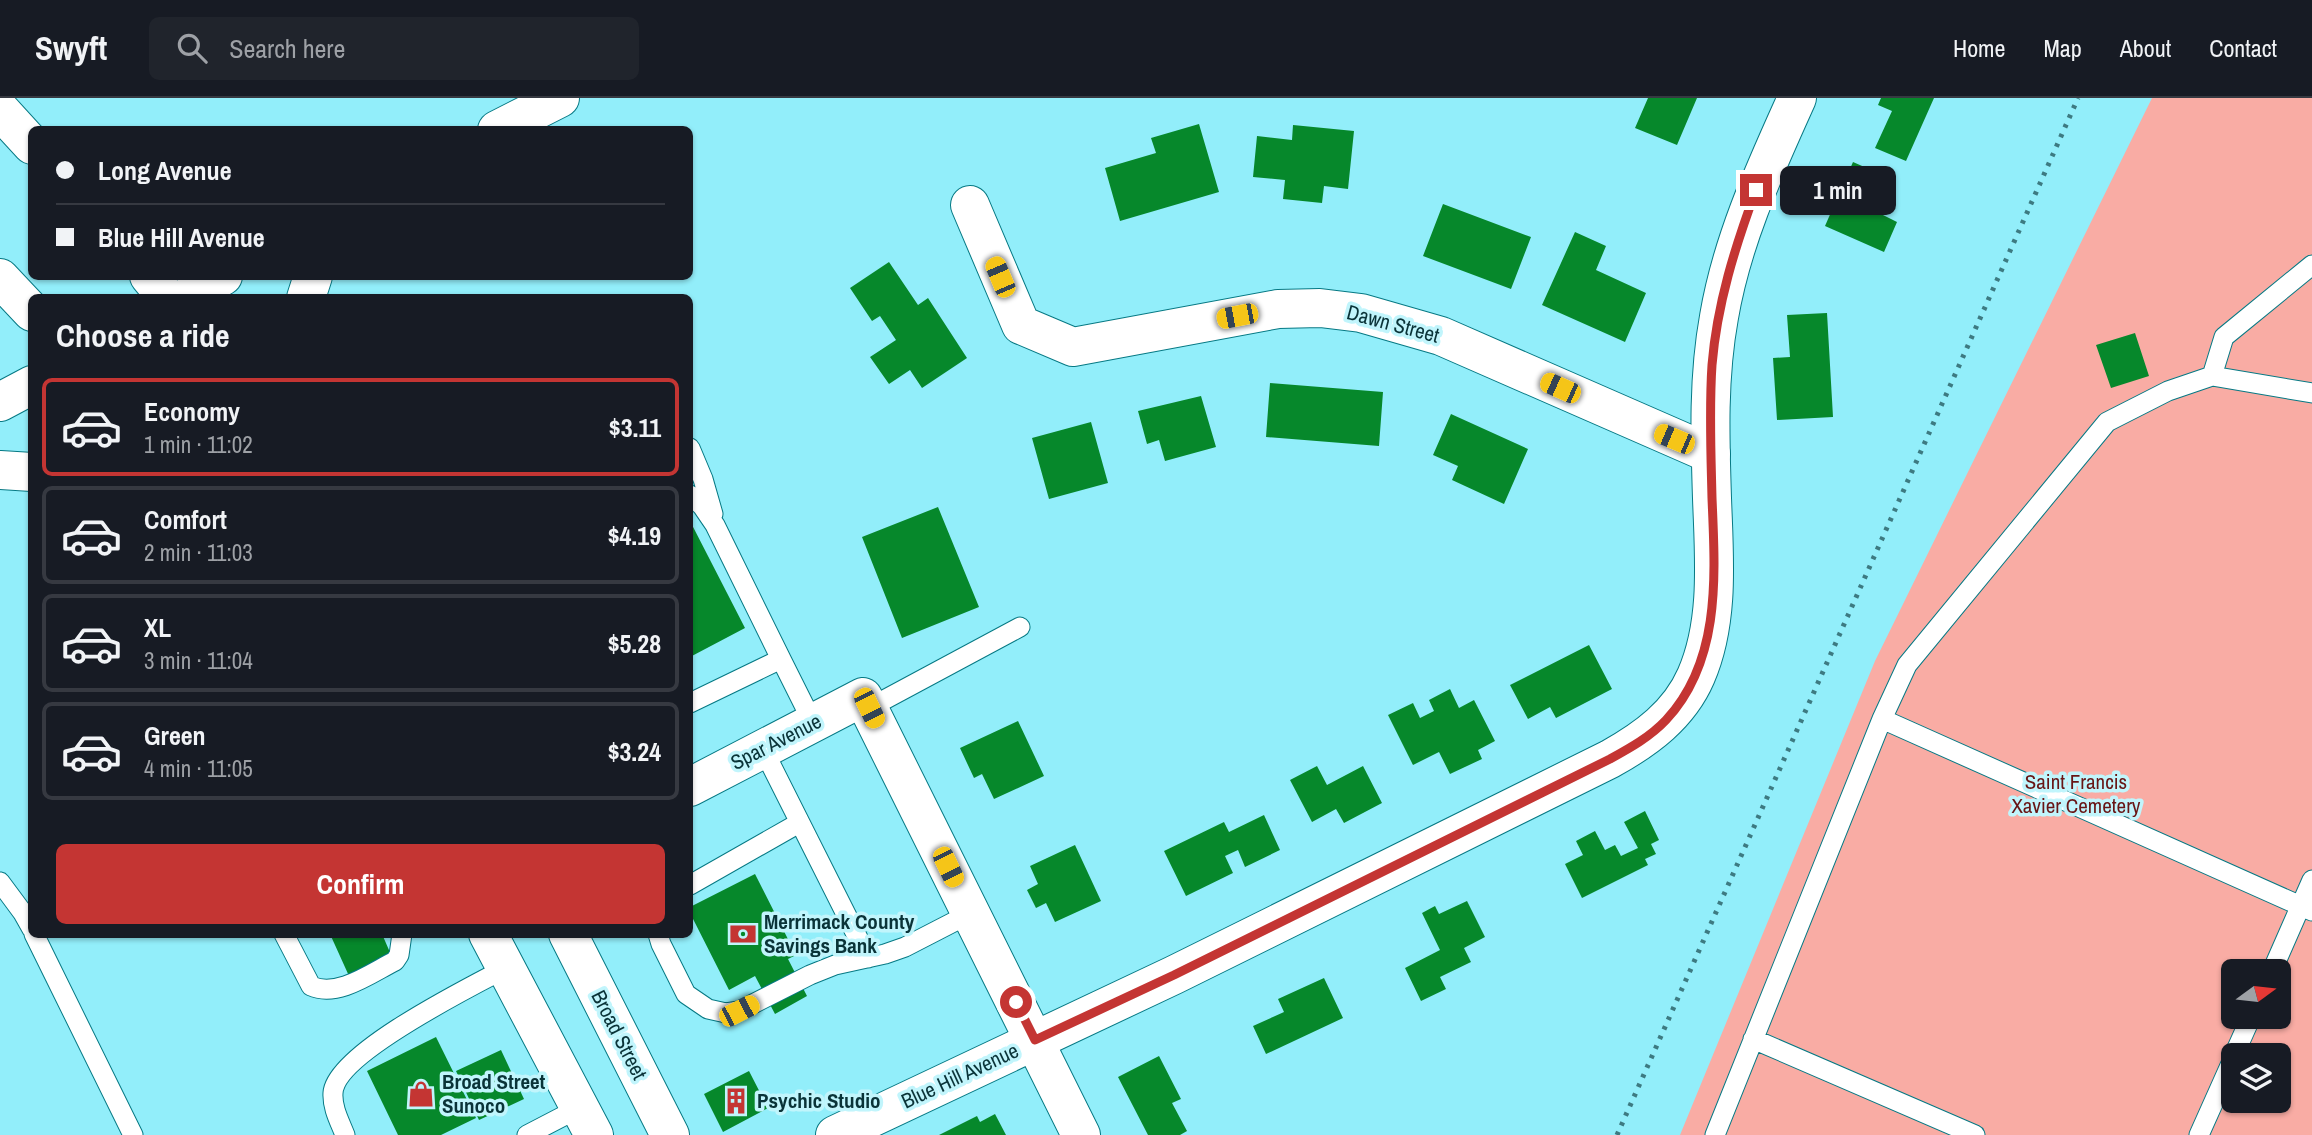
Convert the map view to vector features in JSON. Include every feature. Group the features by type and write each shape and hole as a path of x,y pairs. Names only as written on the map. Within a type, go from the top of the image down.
{"main road":[{"path":"505,126 560,98"},
{"name":"Blue Hill Avenue","path":"835,1135 1174,975 1610,759 1647,737 1666,721 1696,677 1705,648 1713,603 1712,363 1728,273 1764,172 1797,98"},
{"path":"0,110 28,141"},
{"name":"Dawn Street","path":"970,205 1021,325 1073,347 1278,309 1320,308 1361,313 1441,336 1711,454"},
{"path":"0,278 28,308"},
{"path":"152,280 164,294"},
{"path":"192,294 216,280"},
{"path":"0,402 28,386"},
{"path":"0,470 28,472"},
{"path":"866,702 1081,1135"},
{"name":"Spar Avenue","path":"693,785 813,723 866,702"},
{"path":"490,938 587,1122"},
{"name":"Broad Street","path":"570,938 670,1135"}],"lane":[{"path":"2212,376 2224,337 2312,265"},
{"path":"1715,1135 1882,719 1907,665 2106,422 2168,391 2212,376 2312,393"},
{"path":"693,455 703,479 715,526"},
{"path":"693,498 715,526 813,723"},
{"path":"866,702 1020,627"},
{"path":"693,702 781,659"},
{"path":"1882,719 2306,908"},
{"path":"762,749 868,958"},
{"path":"693,882 799,823"},
{"path":"2278,959 2306,908 2312,880"},
{"path":"0,882 28,922"},
{"path":"659,938 687,994 708,1009 726,1013 739,1011 835,965 905,947 971,913"},
{"path":"36,938 133,1135"},
{"path":"286,938 311,986 326,990 340,988 395,961 400,955 402,938"},
{"path":"345,1135 335,1112 332,1092 342,1071 373,1044 506,968"},
{"path":"1753,1039 1975,1135"},
{"path":"2199,1135 2221,1086"},
{"path":"527,1135 587,1122"}],"green space":[{"name":"Saint Francis Xavier Cemetery","path":"2152,98 2312,98 2312,1135 1680,1135 1875,661"}],"building":[{"path":"1648,98 1697,98 1677,145 1635,128"},
{"path":"1881,98 1934,98 1906,161 1875,148 1892,111 1878,105"},
{"path":"1199,124 1219,192 1120,221 1105,168 1156,153 1151,138"},
{"path":"1293,125 1354,131 1348,189 1324,186 1322,203 1283,199 1285,180 1253,177 1257,136 1292,140"},
{"path":"1853,162 1894,180 1879,213 1897,222 1884,252 1825,226"},
{"path":"1443,204 1531,237 1511,289 1423,256"},
{"path":"1575,232 1606,246 1596,270 1646,293 1625,342 1542,305"},
{"path":"889,262 918,305 928,298 967,358 922,388 910,370 889,384 870,357 896,340 880,316 872,321 850,288"},
{"path":"1827,313 1833,417 1777,420 1773,358 1790,357 1787,315"},
{"path":"2135,333 2149,376 2111,388 2096,345"},
{"path":"1270,383 1383,392 1379,446 1266,437"},
{"path":"1201,396 1216,447 1165,461 1159,440 1147,444 1138,411"},
{"path":"1451,414 1528,449 1504,504 1452,480 1458,466 1433,455"},
{"path":"1091,422 1108,483 1049,499 1032,438"},
{"path":"938,507 979,607 902,638 862,537"},
{"path":"693,527 745,628 693,655"},
{"path":"1589,645 1612,689 1556,718 1550,707 1528,719 1510,685"},
{"path":"1450,689 1459,708 1474,700 1495,741 1478,750 1482,759 1450,774 1439,752 1413,765 1388,715 1413,703 1420,718 1434,711 1429,700"},
{"path":"1018,721 1044,776 994,799 982,774 974,778 960,748"},
{"path":"1317,766 1327,785 1363,766 1382,803 1344,823 1336,809 1312,822 1290,780"},
{"path":"1645,811 1659,840 1651,844 1656,854 1645,859 1648,865 1582,898 1565,864 1583,855 1576,841 1595,831 1605,850 1615,845 1621,856 1638,848 1624,822"},
{"path":"1264,815 1280,850 1245,867 1238,850 1225,856 1233,873 1186,896 1164,851 1224,822 1229,832"},
{"path":"1075,845 1101,901 1055,922 1046,903 1036,908 1027,890 1038,884 1030,866"},
{"name":"Merrimack County Savings Bank","path":"755,874 796,955 788,959 807,996 775,1014 755,976 729,990 693,919 693,905"},
{"path":"1467,901 1485,937 1464,948 1471,962 1440,977 1446,989 1421,1001 1405,968 1440,950 1422,913 1435,906 1439,914"},
{"path":"332,938 384,938 392,957 349,976"},
{"path":"1324,978 1343,1018 1266,1054 1253,1026 1284,1012 1278,999"},
{"name":"Broad Street Sunoco","path":"436,1037 476,1118 441,1135 398,1135 367,1071"},
{"path":"501,1050 524,1099 479,1120 456,1071"},
{"path":"1159,1056 1181,1099 1172,1103 1187,1131 1180,1135 1148,1135 1118,1077"},
{"name":"Psychic Studio","path":"749,1071 768,1108 723,1132 704,1094"},
{"path":"995,1114 1006,1135 939,1135 977,1116 980,1122"}],"railway":[{"path":"1617,1135 2078,98"}],"place":[{"name":"Merrimack County Savings Bank","path":"743,934"},
{"name":"Broad Street Sunoco","path":"421,1094"},
{"name":"Psychic Studio","path":"736,1101"}],"route":[{"path":"1016,1002 1035,1040 1174,975 1610,759 1631,748 1666,721 1696,677 1705,648 1713,603 1710,408 1712,363 1728,273 1756,190"}]}
